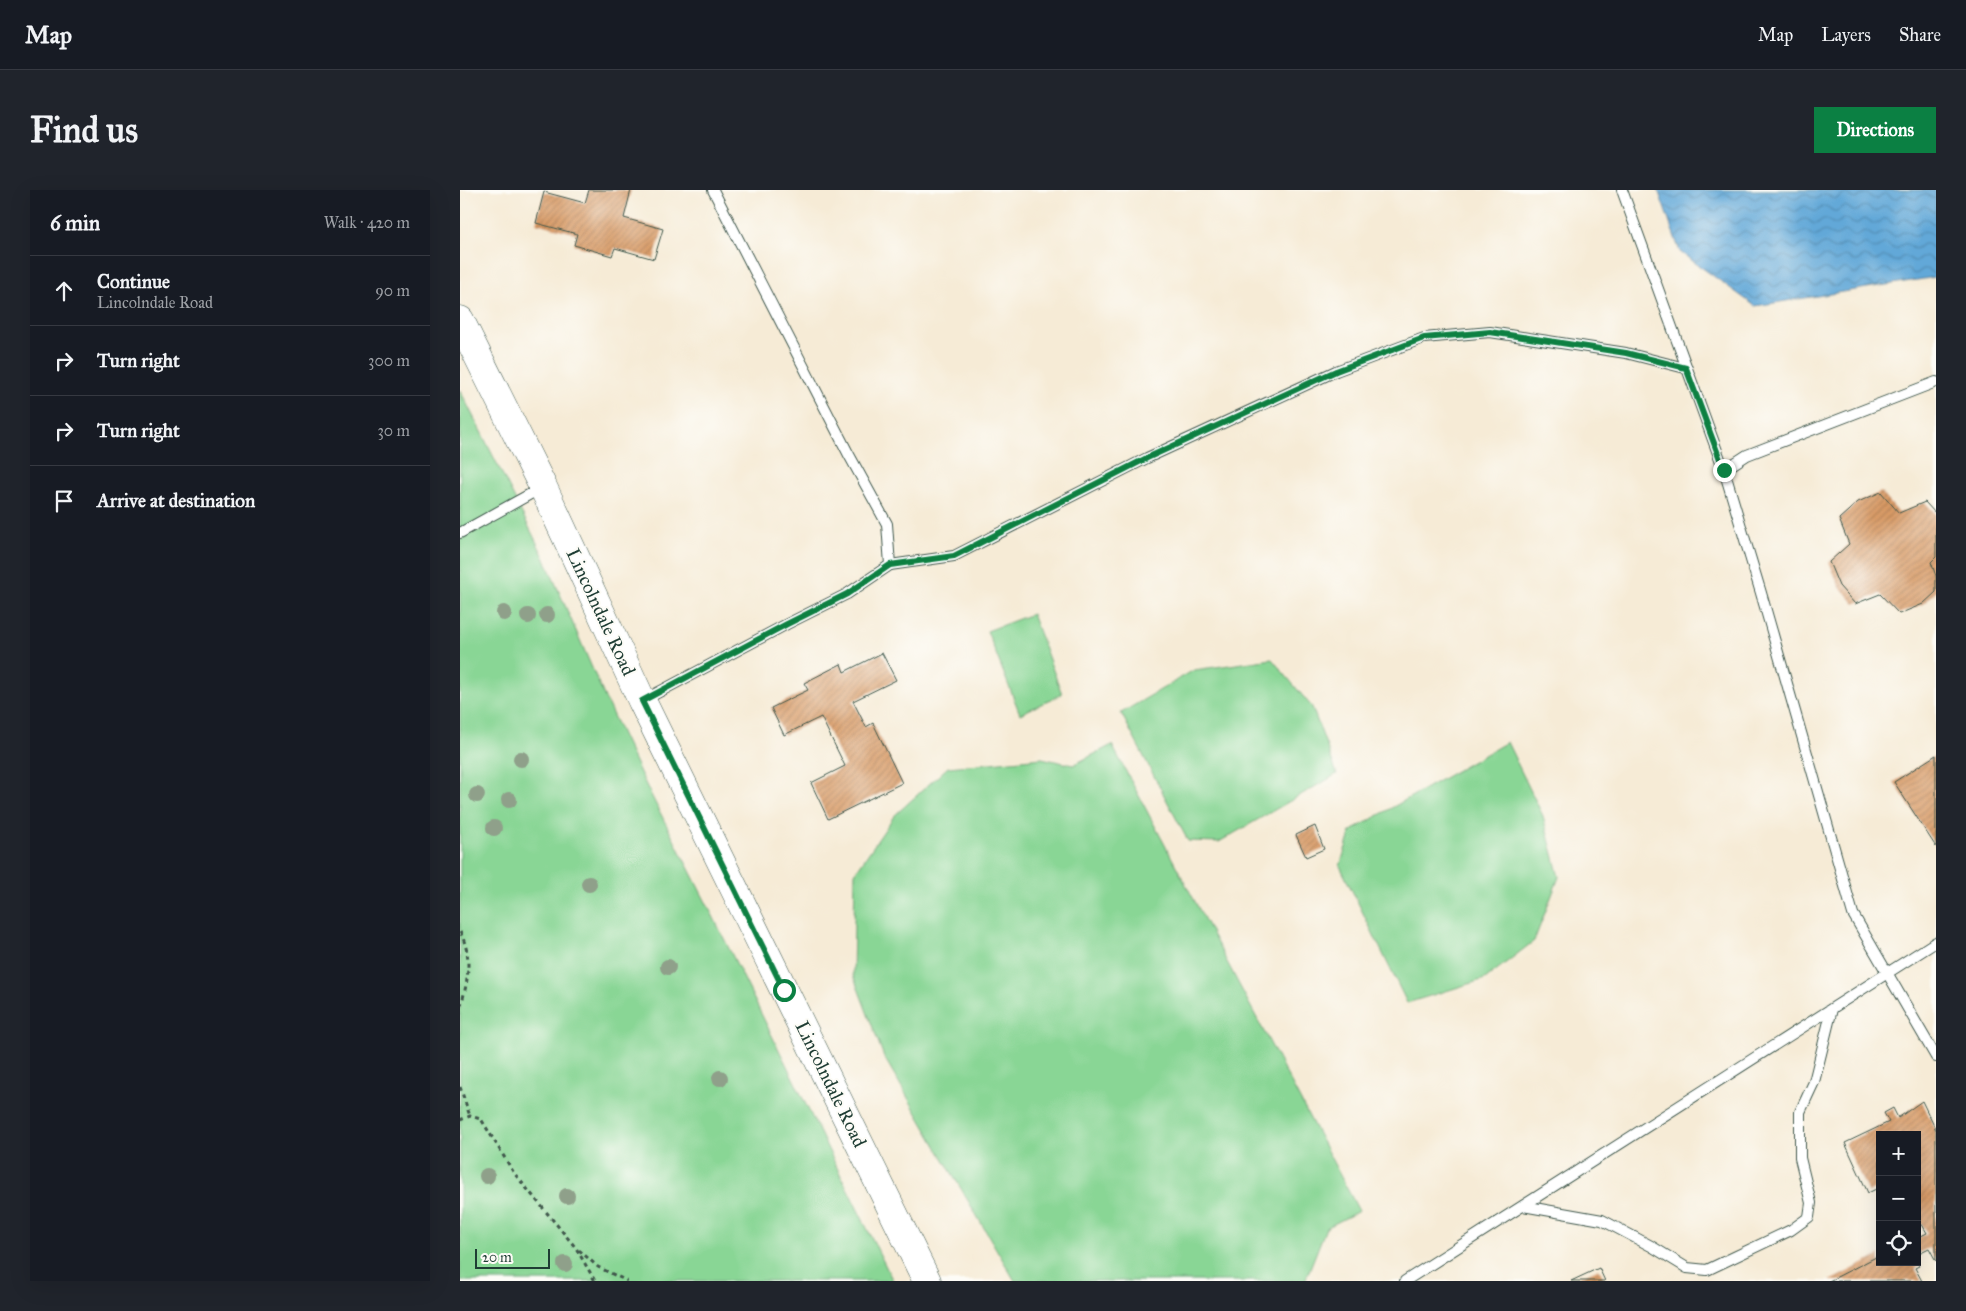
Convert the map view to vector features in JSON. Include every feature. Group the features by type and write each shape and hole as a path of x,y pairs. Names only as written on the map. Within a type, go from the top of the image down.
{"main road":[{"name":"Lincolndale Road","path":"460,320 543,487 642,701 927,1281"}],"lane":[{"path":"713,190 848,453 887,524 890,565"},
{"path":"1622,190 1724,470 1764,602 1852,914 1936,1057"},
{"path":"642,701 847,594 890,565 954,556 1147,458 1336,371 1424,338 1490,332 1626,353 1686,368"},
{"path":"1724,470 1747,455 1936,382"},
{"path":"460,533 543,487"},
{"path":"1405,1281 1936,942"},
{"path":"1522,1206 1602,1220 1687,1268 1707,1270 1790,1230 1809,1217 1811,1203 1800,1158 1800,1112 1814,1082 1832,1009"}],"path":[{"path":"460,932 468,961 468,984 460,1008"},
{"path":"460,1087 470,1116"},
{"path":"460,1120 470,1116 481,1119 514,1173 576,1248 598,1267 627,1281"},
{"path":"576,1248 595,1281"}],"green space":[{"path":"460,390 544,557 609,707 645,783 711,912 893,1281 460,1281"},
{"path":"1032,614 1062,694 1020,714 987,631"},
{"path":"1272,659 1312,707 1337,774 1219,842 1188,841 1121,713 1194,670"},
{"path":"1507,742 1543,816 1559,877 1534,941 1485,979 1407,1003 1340,866 1351,831"},
{"path":"1112,745 1359,1211 1326,1228 1305,1281 1015,1281 884,1057 853,975 855,873 894,816 948,767 1042,758 1073,765"}],"water":[{"path":"1658,190 1936,190 1936,277 1755,306 1680,252"}],"building":[{"path":"589,190 631,190 624,218 663,229 654,259 615,248 612,256 574,245 577,234 536,223 544,192 585,203"},
{"path":"1881,492 1899,513 1925,502 1936,514 1936,557 1931,562 1936,576 1936,592 1923,604 1899,614 1880,594 1855,604 1839,586 1829,562 1849,544 1839,519 1858,502"},
{"path":"882,653 896,680 853,701 866,727 873,723 902,783 828,819 811,783 845,766 821,717 784,735 771,708 808,690 804,683 841,664 844,672"},
{"path":"1936,755 1936,847 1894,782"},
{"path":"1315,826 1324,849 1306,857 1296,835"},
{"path":"1922,1101 1936,1130 1936,1261 1929,1248 1921,1252 1921,1236 1927,1233 1921,1223 1921,1131 1876,1131 1876,1189 1868,1193 1845,1143 1889,1122 1884,1113 1893,1108 1898,1118"},
{"path":"1876,1257 1876,1266 1919,1266 1915,1268 1922,1281 1829,1281"},
{"path":"1599,1268 1605,1281 1571,1281"}],"route":[{"path":"784,990 642,701 847,594 890,565 954,556 1147,458 1336,371 1424,338 1490,332 1626,353 1686,368 1724,470"}]}
